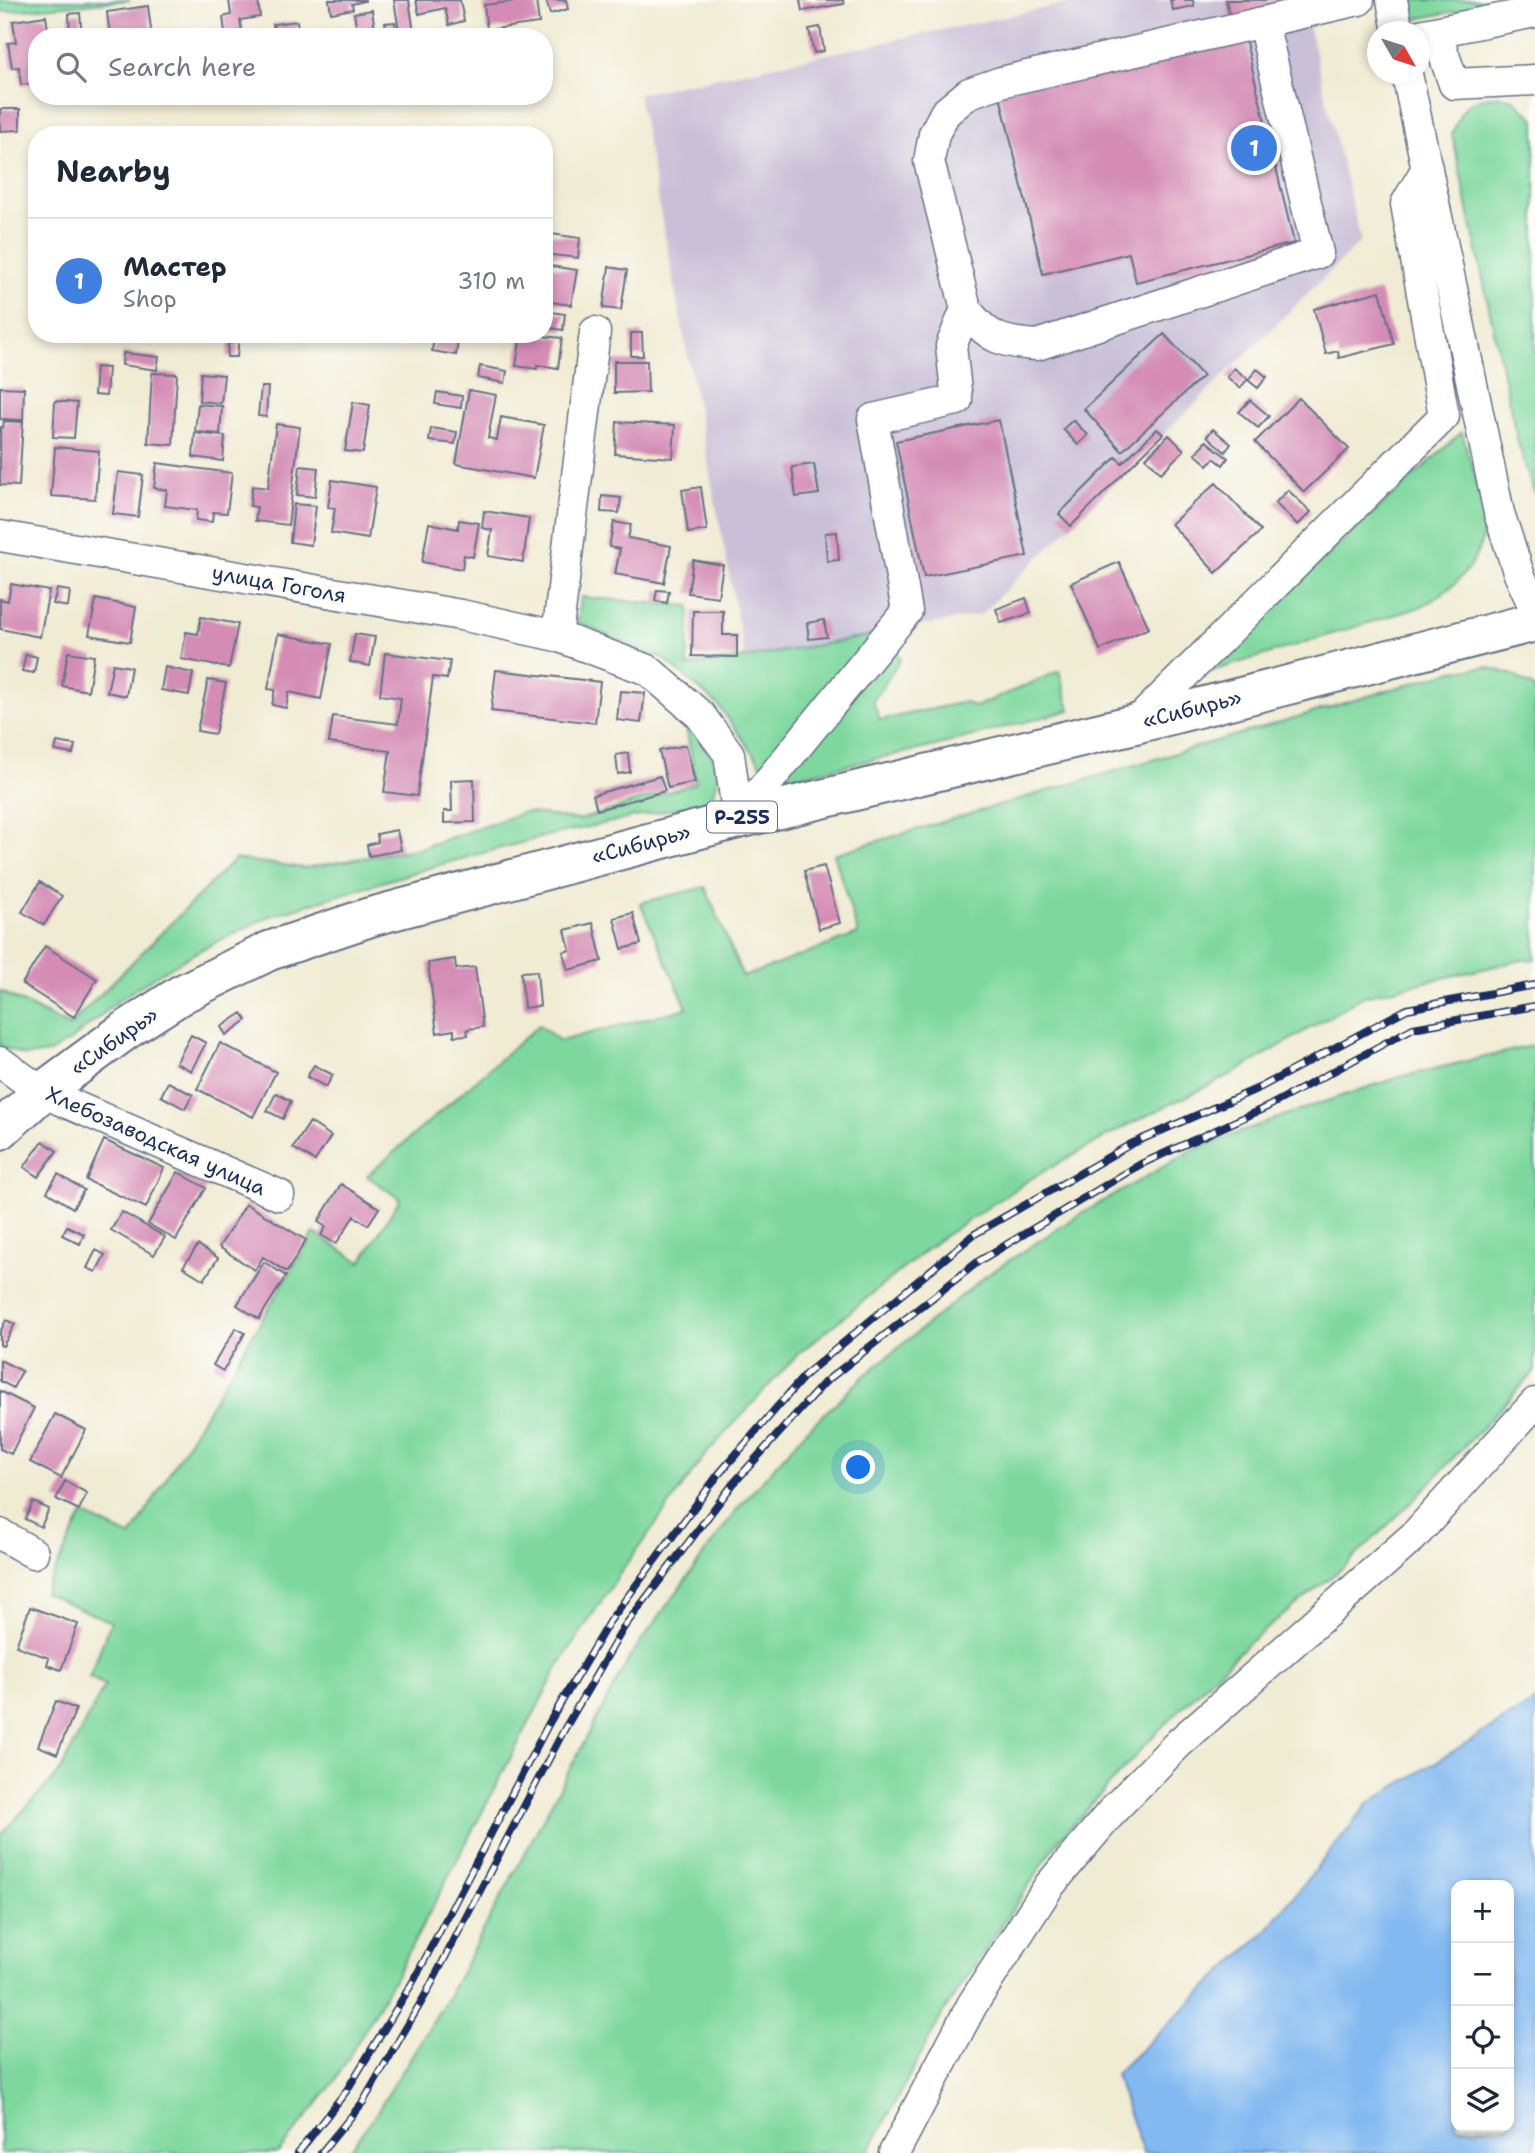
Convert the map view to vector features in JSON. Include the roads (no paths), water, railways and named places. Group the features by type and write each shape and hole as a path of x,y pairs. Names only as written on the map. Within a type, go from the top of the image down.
{"highway":[{"name":"«Сибирь»","path":"0,1130 42,1092 126,1030 182,993 268,951 370,916 738,819 1135,724 1535,622"}],"street":[{"path":"1264,23 1318,253 1037,345 1011,343 990,335 977,325 966,309 929,161 934,135 945,113 969,93 1001,82 1359,0"},
{"path":"1392,0 1396,21"},
{"path":"1430,34 1535,12"},
{"path":"1430,38 1454,84 1535,80"},
{"path":"1409,84 1499,513 1515,564 1535,609"},
{"path":"1135,724 1444,416 1406,204 1427,168"},
{"path":"738,819 907,611 873,418 957,400 951,346 966,309"},
{"path":"557,636 595,332"},
{"name":"улица Гоголя","path":"0,536 461,615 557,636 648,670 700,715 729,754 738,819"},
{"name":"Хлебозаводская улица","path":"0,1062 42,1092 279,1195"},
{"path":"894,2153 972,2005 1049,1886 1115,1808 1179,1742 1414,1536 1535,1403"},
{"path":"0,1534 33,1553"}],"water":[{"path":"1535,1701 1535,2153 1143,2153 1115,2074 1265,1932 1369,1803"}],"railway":[{"path":"298,2153 347,2090 414,1980 549,1723 609,1622 718,1475 806,1374 973,1235 1131,1144 1261,1087 1407,1009 1535,985"},
{"path":"321,2153 363,2102 427,1992 564,1730 624,1627 733,1484 825,1382 979,1261 1141,1164 1267,1107 1413,1028 1535,1006"}],"place":[{"name":"Мастер","path":"1254,148"}]}
